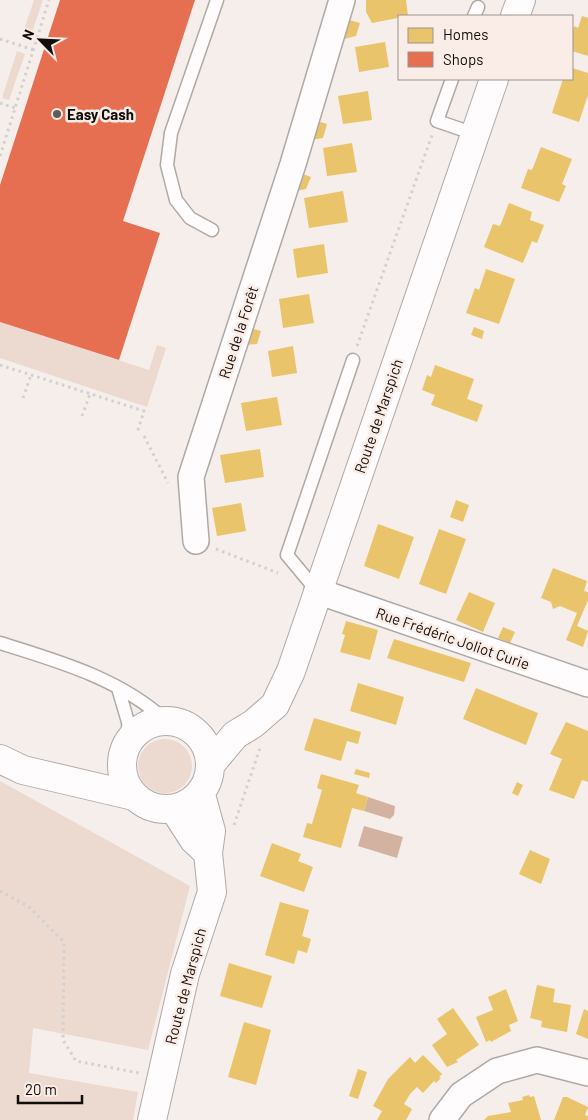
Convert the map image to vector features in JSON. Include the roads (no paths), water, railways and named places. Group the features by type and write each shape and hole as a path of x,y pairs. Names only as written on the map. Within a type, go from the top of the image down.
{"main road":[{"path":"515,15 521,0"},
{"name":"Route de Marspich","path":"207,752 253,724 275,705 291,671 494,80"},
{"path":"69,780 126,747 139,730 152,723 166,721 180,723 193,730 207,752 210,776 202,795 186,805 174,809 159,810 145,805 134,796 125,783 122,769 126,747"},
{"path":"0,759 23,770 134,796"},
{"name":"Route de Marspich","path":"152,1120 185,974 212,892 208,853 211,831 202,795"},
{"path":"174,809 194,840 208,853"}],"street":[{"name":"Rue de la Forêt","path":"196,541 190,477 290,174 342,0"},
{"name":"Rue Frédéric Joliot Curie","path":"317,592 588,684"},
{"path":"442,1120 461,1095 497,1071 537,1060 588,1073"}],"lane":[{"path":"212,230 190,218 176,200 167,165 171,133 217,0"},
{"path":"452,80 437,121 475,134"},
{"path":"317,592 287,555 353,360"},
{"path":"0,643 69,665 118,688 147,703 166,721"},
{"path":"118,688 128,722 126,747"}],"place":[{"name":"Easy Cash","path":"57,114"}]}
